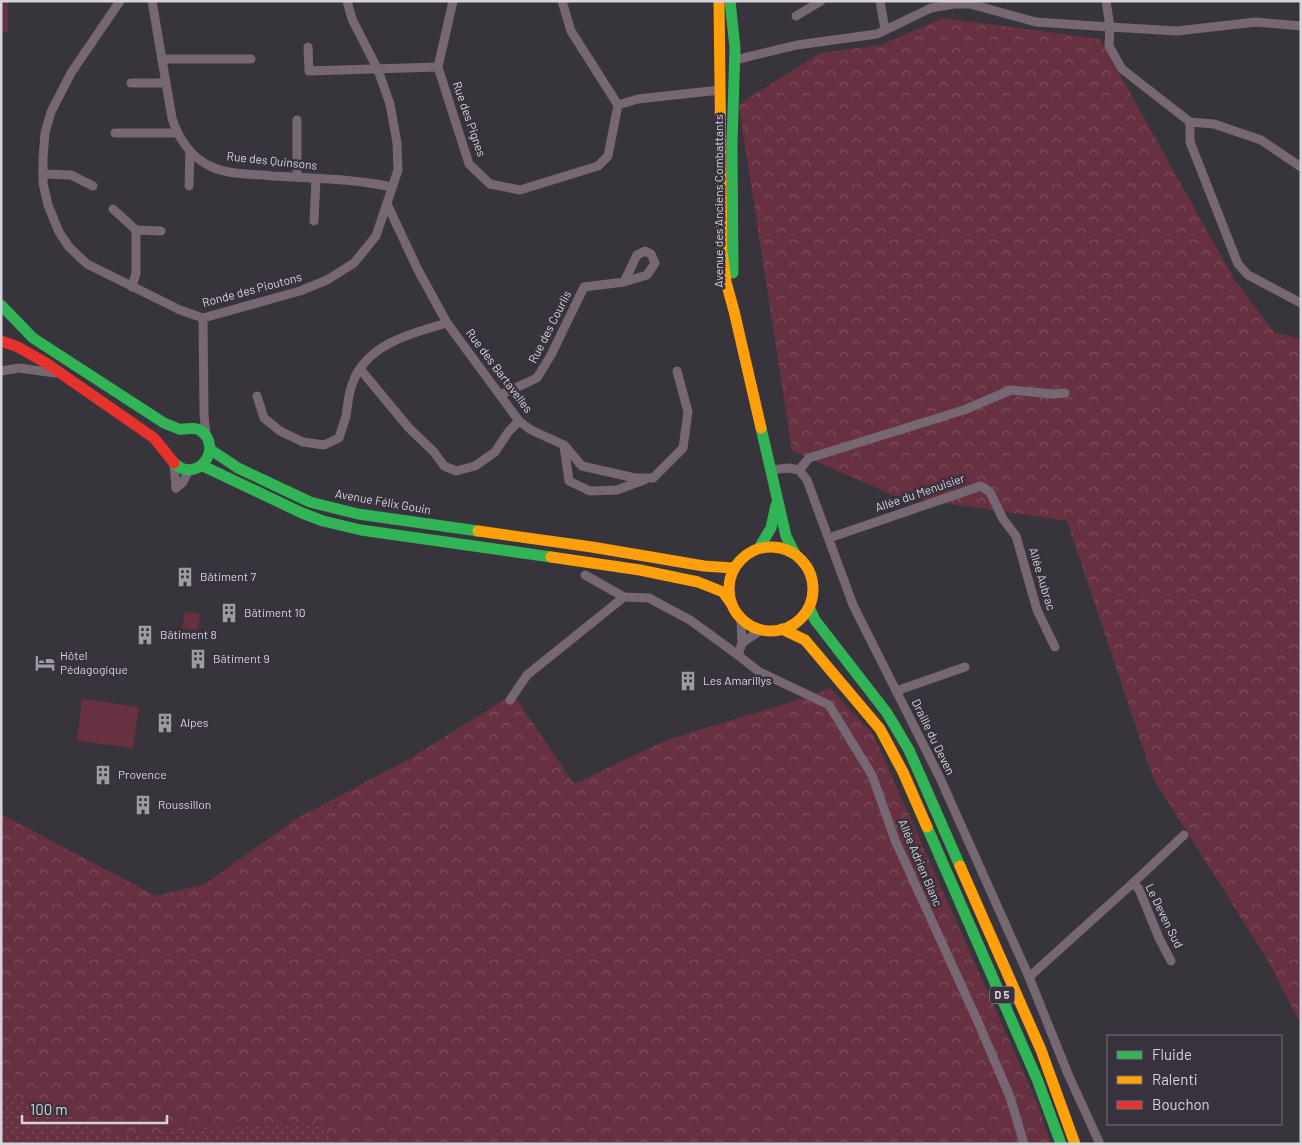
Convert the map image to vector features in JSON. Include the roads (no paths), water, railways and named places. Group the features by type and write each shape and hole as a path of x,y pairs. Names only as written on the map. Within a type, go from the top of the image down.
{"main road":[{"name":"Avenue des Anciens Combattants","path":"719,1 721,247 728,297 734,311 776,499 786,536 795,554"},
{"name":"Avenue des Anciens Combattants","path":"730,1 735,48 731,225 734,311"},
{"path":"720,47 725,43 729,43 735,48"},
{"name":"Avenue des Anciens Combattants","path":"720,92 727,96 734,90"},
{"path":"1,305 34,338 164,423 203,433 207,437 211,450 209,458 203,466 195,470 183,469 171,459 160,443 64,374 18,347 1,341"},
{"path":"171,459 170,441 174,435 187,429"},
{"name":"Avenue Félix Gouin","path":"211,450 238,468 310,502 358,514 704,566 734,568"},
{"path":"203,466 282,504 323,521 361,530 640,570 698,582 723,592 741,619 761,630 774,631 798,621 809,607 812,598 812,578 808,568 795,554 778,547 759,548 744,556 734,568 728,585 731,603"},
{"name":"Avenue des Anciens Combattants","path":"759,548 771,528 776,499"},
{"name":"D 5","path":"809,607 815,620 887,713 909,750 1041,1050 1075,1144"},
{"name":"D 5","path":"782,629 805,640 880,729 903,772 981,947 1037,1079 1061,1144"}],"street":[{"name":"Ronde des Pioutons","path":"120,1 71,73 51,112 45,133 43,174 48,205 59,232 68,247 87,264 180,310 204,318 300,291 327,280 354,263 376,236 398,170 397,143 390,104 378,70 352,19 347,1"},
{"name":"Rue des Quinsons","path":"152,1 176,133 190,151 212,167 241,173 366,182 392,186"},
{"path":"308,47 310,71 438,67 453,1"},
{"path":"562,1 571,31 618,105 638,99 720,92"},
{"path":"796,16 822,1"},
{"path":"880,1 885,30"},
{"path":"1106,1 1110,27 1109,46 1122,69 1190,122 1214,124 1261,140 1301,167"},
{"path":"735,60 797,45 877,34 931,8 954,4 970,4 1036,22 1110,27 1177,31 1256,22 1301,26"},
{"path":"162,59 251,59"},
{"name":"Rue des Pignes","path":"438,67 469,164 490,184 520,190 598,166 608,156 618,105"},
{"path":"132,83 166,84"},
{"path":"297,120 297,177"},
{"path":"1190,122 1190,142 1238,264 1248,274 1301,303"},
{"path":"115,133 176,133"},
{"path":"189,186 190,151"},
{"path":"43,174 71,175 93,186"},
{"path":"314,221 316,179"},
{"name":"Rue des Bartavelles","path":"387,204 418,270 447,323 519,421 531,430 564,445 582,466 635,478 647,478"},
{"path":"113,209 136,230 161,231"},
{"path":"132,287 136,273 136,230"},
{"name":"Rue des Courlis","path":"500,395 537,378 551,355 584,287 624,282"},
{"path":"204,318 204,414 207,437"},
{"path":"257,396 264,418 280,431 303,442 324,445 339,438 353,381 360,369 377,350 404,336 447,323"},
{"path":"1,371 19,368 64,374"},
{"path":"360,369 409,428 434,452 444,466 456,471 475,466 495,452 509,431 519,421"},
{"path":"564,445 569,481 590,491 617,490 647,478 653,478 683,448 688,412 677,371"},
{"path":"770,470 789,468 799,470 809,458 964,410 1011,390 1053,394 1065,393"},
{"path":"187,429 204,414"},
{"path":"171,459 176,488 183,482 189,470"},
{"name":"Draille du Deven","path":"799,470 807,480 853,604 940,778 1029,977 1068,1074 1100,1144"},
{"name":"Allée du Menuisier","path":"828,538 981,486 990,492 1004,519"},
{"name":"Allée Aubrac","path":"1004,519 1016,536 1037,610 1055,647"},
{"path":"510,700 527,675 624,597 585,575"},
{"name":"Allée Adrien Blanc","path":"624,597 649,598 696,624 758,672 829,705 872,775 895,840 1010,1097 1024,1144"},
{"path":"738,655 742,643 741,619"},
{"path":"742,643 761,630"},
{"path":"896,691 965,667"},
{"path":"1029,977 1184,836"},
{"name":"Le Deven Sud","path":"1133,884 1139,889 1171,961"}],"place":[{"name":"Bâtiment 7","path":"185,577"},
{"name":"Bâtiment 10","path":"229,613"},
{"name":"Bâtiment 8","path":"145,635"},
{"name":"Bâtiment 9","path":"198,659"},
{"name":"Hôtel Pédagogique","path":"45,663"},
{"name":"Les Amarillys","path":"688,681"},
{"name":"Alpes","path":"165,723"},
{"name":"Provence","path":"103,775"},
{"name":"Roussillon","path":"143,805"}]}
